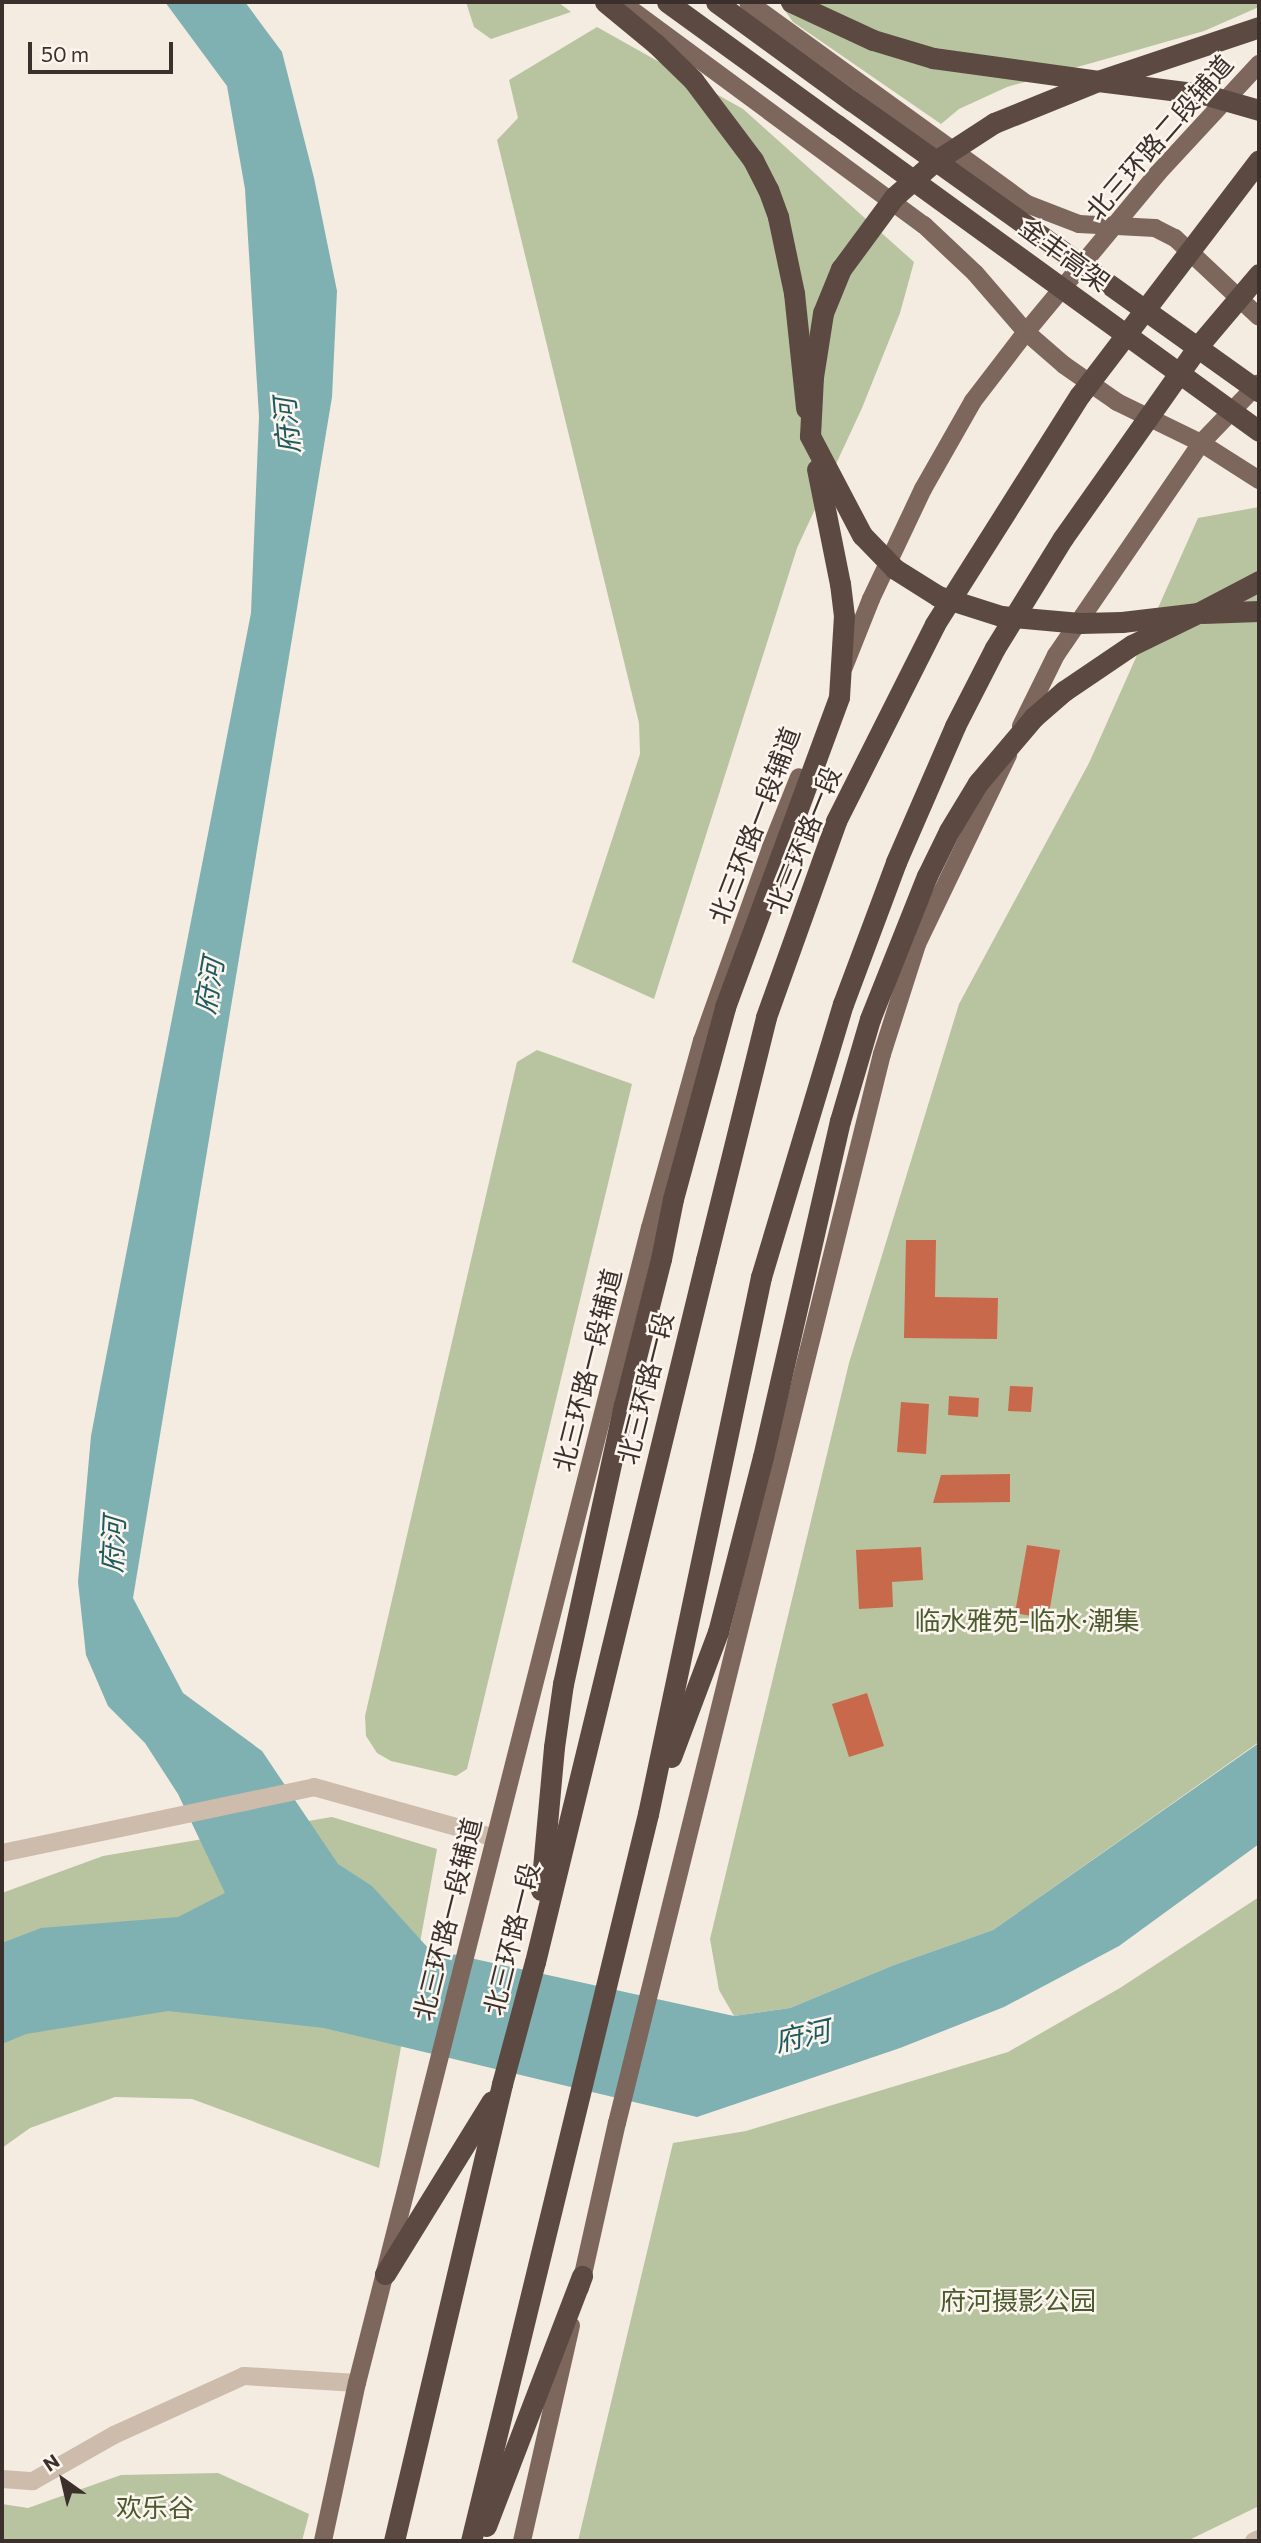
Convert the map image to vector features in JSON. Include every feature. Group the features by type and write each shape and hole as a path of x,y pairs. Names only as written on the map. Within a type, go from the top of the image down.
{"highway":[{"path":"535,1962 554,1747 563,1684 624,1405 661,1259 673,1199 725,1007 839,697 843,655 841,594 810,436 794,293 778,217 768,189 745,149 693,80 656,44 605,2"},
{"name":"金丰高架","path":"667,2 1259,431"},
{"name":"金丰高架","path":"716,2 1250,396"},
{"path":"791,2 873,40 933,58 1203,94 1259,110"},
{"path":"1259,27 1098,81 994,123 934,162 894,197 841,269 823,313 813,377 810,436 862,535 895,569 938,596 1001,616 1047,622 1122,622 1198,613 1259,611"},
{"name":"北三环路一段","path":"394,2541 502,2084 535,1962 766,1017 836,821 935,624 1080,395 1259,160"},
{"path":"471,2541 648,1814 761,1277 844,1004 897,862 955,726 995,648 1063,538 1188,361 1259,274"},
{"path":"648,1814 718,1632 763,1457 841,1121 870,1019 927,876 949,831 978,783 1034,716 1064,691 1132,645 1259,581"},
{"path":"385,2274 502,2084"},
{"path":"481,2541 582,2276"}],"main road":[{"path":"621,2 925,225 975,273 1026,332 1064,366 1117,402 1201,443 1259,480"},
{"path":"748,2 1027,204 1079,224 1155,228 1175,238 1259,317"},
{"name":"北三环路二段辅道","path":"1071,278 1158,173 1259,64"},
{"name":"北三环路一段辅道","path":"323,2541 357,2383 653,1215 702,1041 762,873 871,599 923,489 973,401 1071,278"},
{"path":"522,2541 617,2123 883,1054 918,944 1056,654 1201,443 1250,396 1259,383"}],"street":[{"path":"2,1853 294,1789 314,1787 358,1802 495,1838"},
{"path":"2,2479 33,2481 114,2435 244,2376 357,2383"},
{"path":"1254,2541 1259,2539"}],"green space":[{"path":"466,2 558,2 571,12 491,39 474,27"},
{"path":"779,2 1259,2 1259,7 1204,31 1007,87 959,109 941,124 793,22"},
{"path":"597,27 743,109 914,262 900,313 862,408 797,548 654,999 572,962 640,754 639,723 497,140 518,118 509,80"},
{"name":"临水雅苑-临水·潮集","path":"1259,507 1259,1742 993,1930 894,1965 790,2008 734,2016 719,1990 710,1939 849,1363 959,1004 1089,763 1198,518"},
{"path":"537,1050 632,1084 467,1769 456,1776 391,1761 377,1753 366,1736 365,1716 517,1062"},
{"path":"332,1817 437,1849 379,2168 192,2099 115,2097 30,2128 2,2148 2,1893 103,1856"},
{"name":"府河摄影公园","path":"1259,1897 1259,2506 1187,2541 578,2541 673,2143 746,2131 1008,2052 1120,1988"},
{"name":"欢乐谷","path":"218,2473 309,2514 302,2541 2,2541 2,2504 28,2508 121,2475"}],"water":[{"name":"府河","path":"165,2 245,2 282,52 314,178 337,291 332,397 133,1598 183,1693 262,1751 338,1864 372,1886 429,1949 734,2016 790,2008 894,1965 993,1930 1259,1743 1259,1844 1119,1946 1004,2007 900,2048 697,2117 324,2028 168,2011 26,2034 2,2044 2,1943 41,1928 178,1917 225,1893 178,1794 145,1743 108,1706 86,1655 78,1582 91,1436 251,613 259,417 245,189 227,86"}],"building":[{"path":"906,1240 936,1240 935,1297 998,1298 997,1339 904,1338"},
{"path":"1010,1386 1033,1387 1031,1412 1008,1411"},
{"path":"949,1396 979,1398 978,1417 948,1415"},
{"path":"901,1402 929,1404 926,1454 897,1452"},
{"path":"1010,1474 1010,1502 933,1503 941,1475"},
{"path":"1027,1545 1060,1550 1048,1619 1015,1613"},
{"path":"921,1547 923,1580 892,1582 893,1607 859,1609 856,1550"},
{"path":"867,1693 884,1746 849,1757 832,1704"}]}
